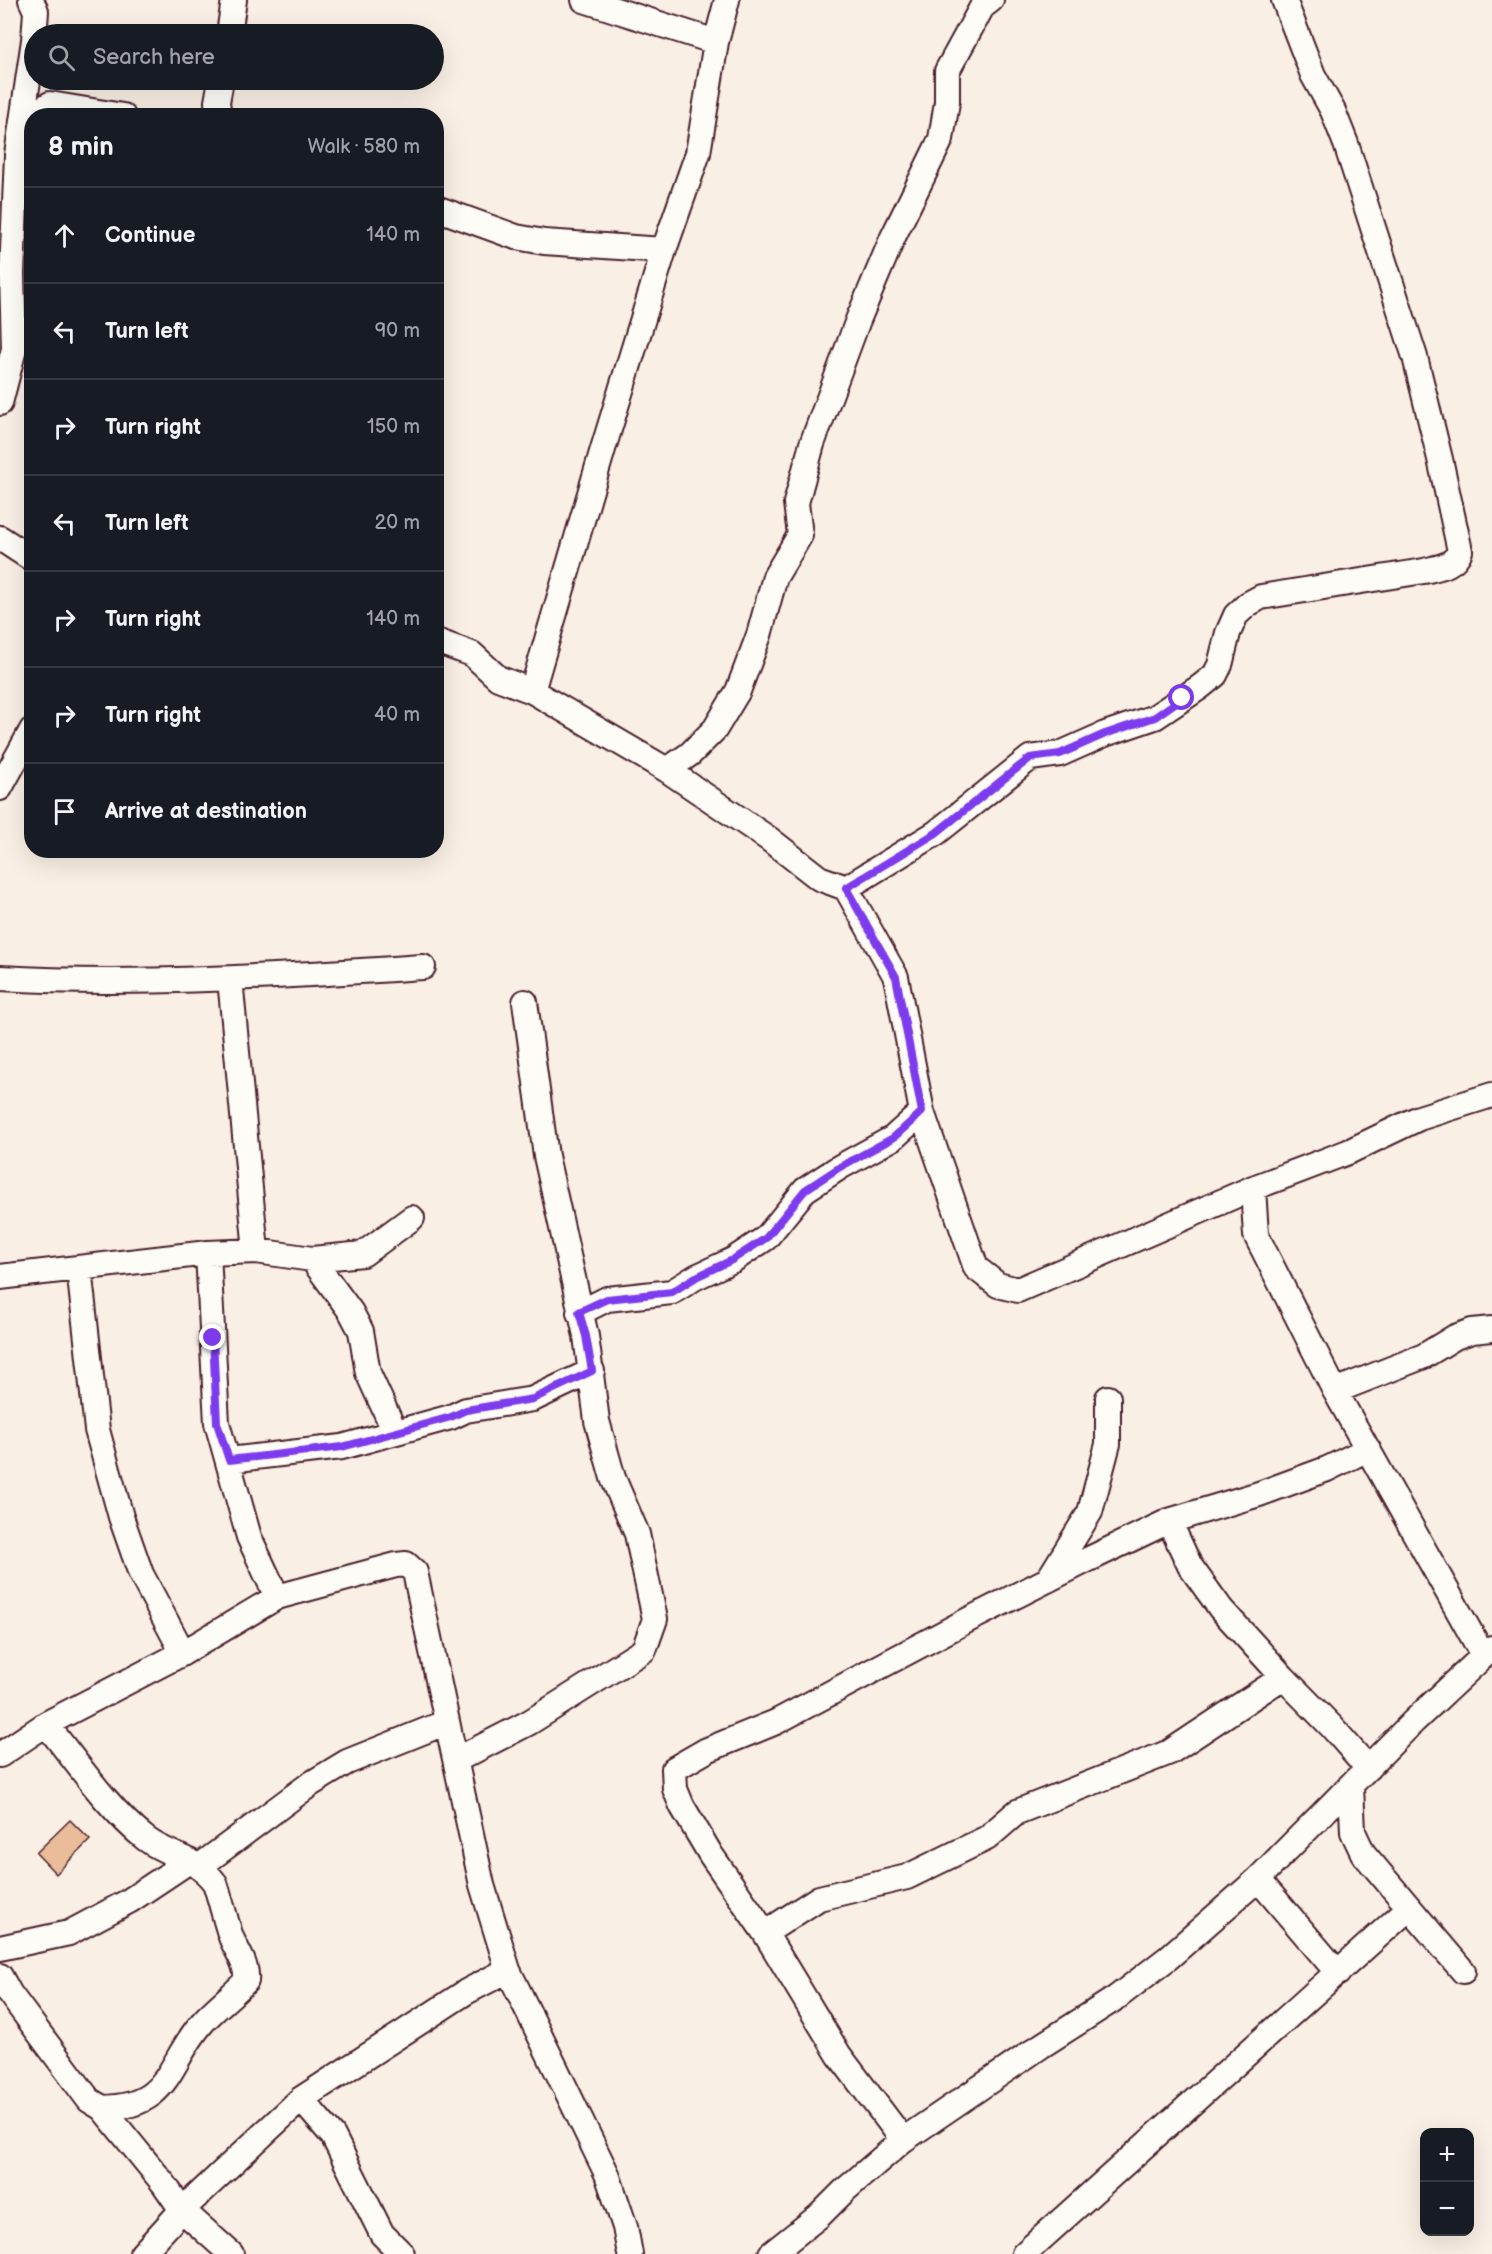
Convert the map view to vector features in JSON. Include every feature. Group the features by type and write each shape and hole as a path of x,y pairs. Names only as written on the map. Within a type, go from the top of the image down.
{"street":[{"path":"31,0 36,11 35,24"},
{"path":"230,24 234,0"},
{"path":"584,0 716,42"},
{"path":"532,691 664,250 698,153 716,42 727,0"},
{"path":"667,770 690,754 715,729 738,692 776,577 800,535 796,503 812,444 858,320 893,237 941,139 947,102 947,71 982,7 991,0"},
{"path":"846,888 936,833 1030,758 1060,754 1105,734 1155,717 1200,687 1215,675 1226,650 1228,633 1236,615 1248,604 1261,597 1424,571 1447,565 1456,560 1460,551 1415,357 1347,144 1333,111 1313,75 1284,0"},
{"path":"0,403 14,349 6,274 17,155 27,90"},
{"path":"218,108 220,90"},
{"path":"43,108 50,104 74,108"},
{"path":"444,211 516,237 664,250"},
{"path":"0,538 24,554"},
{"path":"444,644 472,654 498,678 532,691 667,770 770,839 819,878 846,888 896,977 922,1112 976,1268 998,1285 1018,1290 1253,1188 1348,1152 1419,1118 1492,1095"},
{"path":"0,788 24,744"},
{"path":"0,978 55,981 230,979 423,967"},
{"path":"230,979 256,1251"},
{"path":"456,1760 530,1722 644,1650 655,1619 637,1534 608,1464 597,1421 586,1336 546,1156 525,1002"},
{"path":"579,1312 607,1299 672,1292 696,1277 732,1260 766,1238 805,1190 840,1167 893,1138 922,1112"},
{"path":"771,2254 819,2216 845,2190 903,2140 1116,1998 1168,1958 1258,1879 1487,1651 1335,1391 1256,1235 1253,1188"},
{"path":"0,1277 208,1253 256,1251 312,1259 363,1254 412,1218"},
{"path":"208,1253 217,1423 249,1537 277,1597"},
{"path":"312,1259 351,1312 361,1330 368,1373 395,1432"},
{"path":"79,1268 97,1430 121,1516 141,1574 183,1653"},
{"path":"1335,1391 1424,1356 1455,1337 1472,1331 1492,1329"},
{"path":"229,1460 342,1447 451,1417 466,1410 533,1399 592,1371"},
{"path":"1047,1582 1090,1512 1108,1444 1108,1398"},
{"path":"903,2140 839,2055 765,1934 711,1855 682,1806 675,1789 674,1769 706,1750 776,1722 968,1620 1169,1521 1259,1494 1327,1469 1368,1449"},
{"path":"1169,1521 1190,1566 1221,1609 1282,1677 1332,1726 1368,1768"},
{"path":"2,1750 46,1724 183,1653 277,1597 396,1564 406,1564 414,1572 482,1885 508,1970 607,2174 625,2227 630,2254"},
{"path":"765,1934 819,1898 908,1877 987,1838 1017,1812 1170,1752 1282,1677"},
{"path":"0,1948 69,1933 195,1863 309,1785 347,1762 447,1722"},
{"path":"46,1724 117,1811 146,1839 195,1863 215,1882 232,1939 247,1974 246,1982 203,2022 186,2044 169,2078 151,2095 121,2108 102,2108"},
{"path":"1351,1786 1353,1832 1363,1852 1463,1971"},
{"path":"1258,1879 1338,1973"},
{"path":"1024,2254 1409,1908"},
{"path":"142,2254 182,2210 301,2099 466,1992 508,1970"},
{"path":"3,1991 88,2100 102,2108 182,2210 231,2254"},
{"path":"301,2099 333,2136 382,2234 402,2254"}],"building":[{"path":"70,1820 90,1840 56,1874 36,1853"}],"route":[{"path":"213,1338 217,1423 229,1460 342,1447 451,1417 466,1410 533,1399 592,1371 579,1312 607,1299 672,1292 696,1277 732,1260 766,1238 805,1190 840,1167 893,1138 922,1112 896,977 846,888 936,833 1030,758 1060,754 1105,734 1155,717 1182,698"}]}
